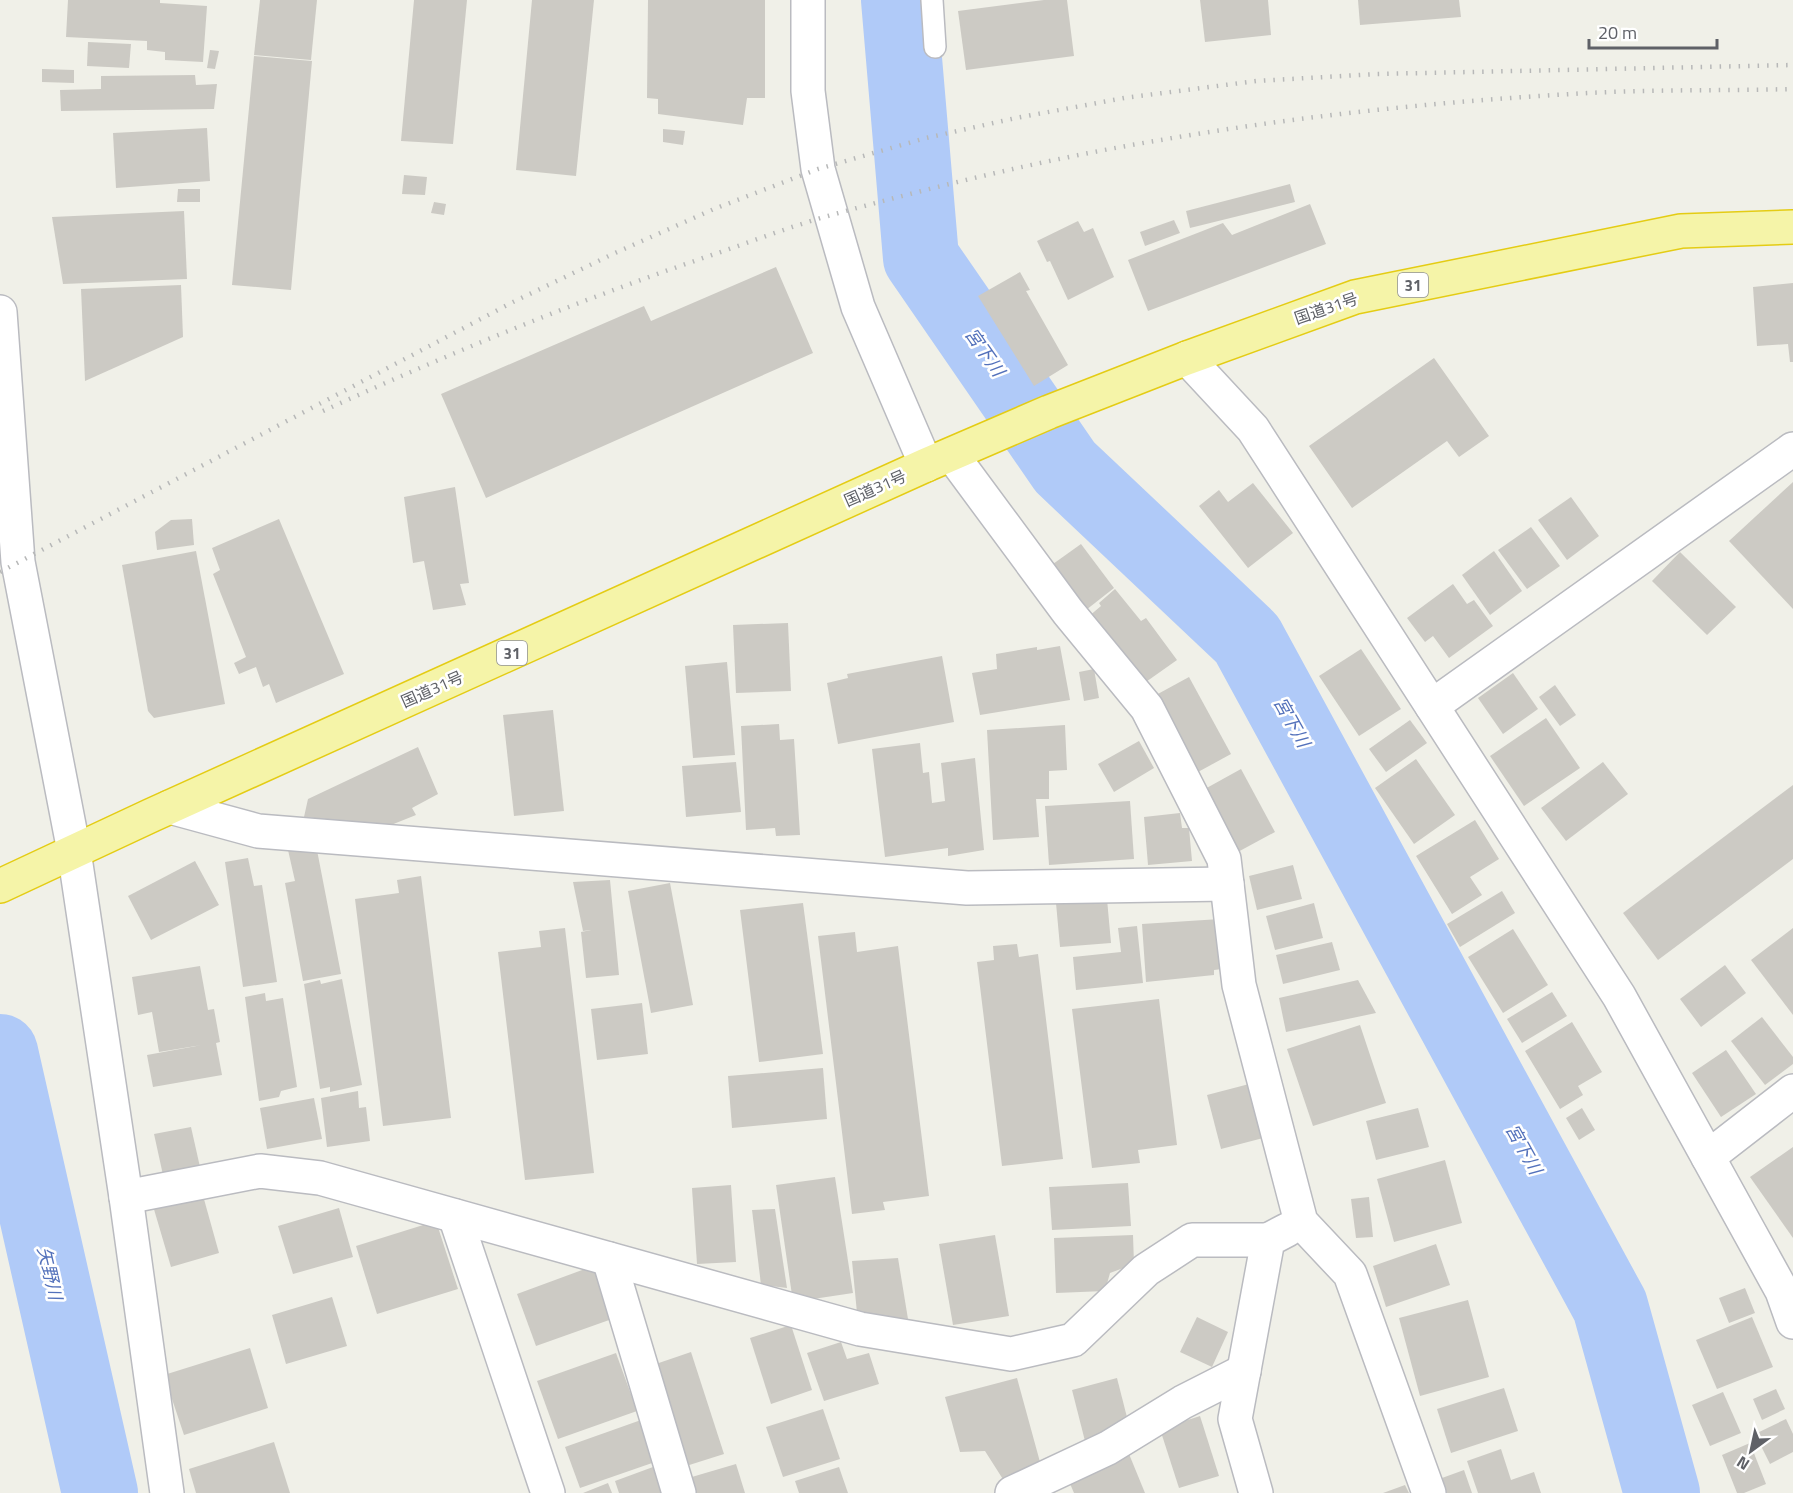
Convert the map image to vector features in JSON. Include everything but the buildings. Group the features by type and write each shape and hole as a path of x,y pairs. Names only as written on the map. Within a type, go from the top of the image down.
{"highway":[{"name":"国道31号","path":"0,886 170,807 952,455 1049,412 1187,358 1355,297 1681,231 1793,227"}],"street":[{"path":"808,0 808,91 818,169 858,307 952,455 1068,612 1147,708 1224,858 1239,985 1301,1222 1350,1274 1429,1493"},
{"path":"0,312 18,562 60,859 126,1197 167,1493"},
{"path":"1187,358 1253,429 1619,996 1782,1291 1793,1322"},
{"path":"1432,706 1793,449"},
{"path":"170,807 258,831 967,888 1227,884"},
{"path":"1708,1156 1793,1091"},
{"path":"126,1197 260,1171 320,1178 860,1329 1011,1354 1073,1340 1146,1270 1192,1240 1268,1240 1301,1222"},
{"path":"455,1216 548,1493"},
{"path":"1256,1493 1235,1419 1268,1240"},
{"path":"609,1258 679,1493"},
{"path":"1012,1493 1108,1448 1183,1402 1244,1371"}],"lane":[{"path":"932,0 935,47"}],"waterway":[{"name":"宮下川","path":"899,0 921,258 1065,467 1247,639 1610,1306 1662,1493"},
{"name":"矢野川","path":"0,1052 100,1493"}],"railway":[{"path":"0,572 513,302 615,253 714,209 818,169 926,138 1124,98 1256,81 1377,74 1793,65"},
{"path":"323,411 419,368 564,309 774,233 874,203 1034,164 1207,132 1415,106 1599,92 1793,89"}]}
